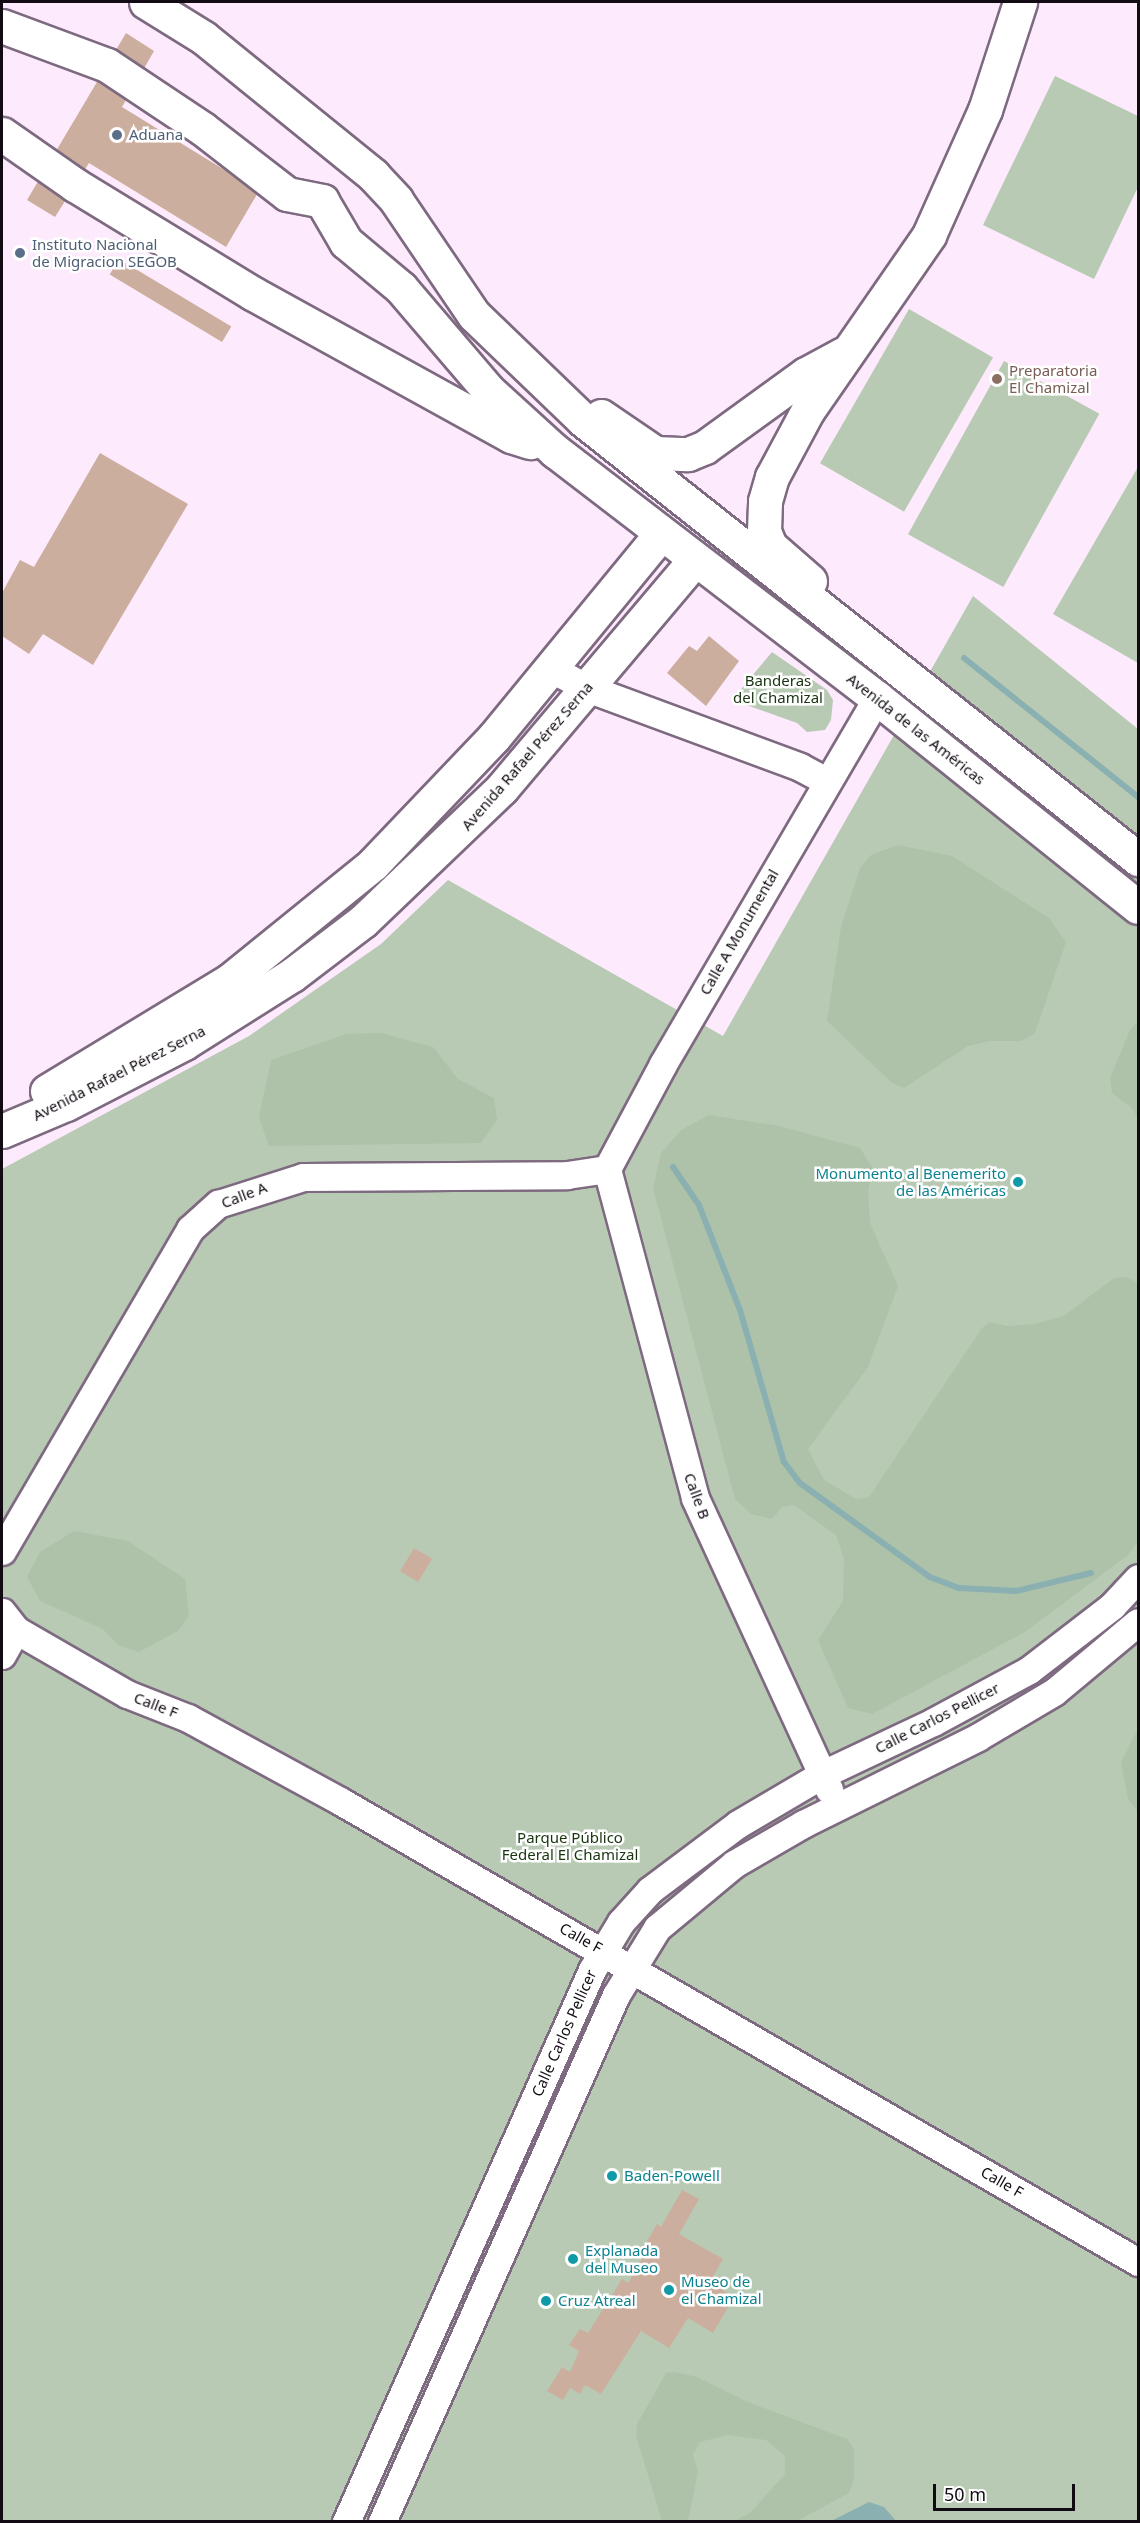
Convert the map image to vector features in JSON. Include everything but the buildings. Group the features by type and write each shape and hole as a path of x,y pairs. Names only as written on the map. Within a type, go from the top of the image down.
{"main road":[{"path":"146,2 204,38 379,180 474,315 583,420 898,666 1138,859"},
{"path":"898,666 884,641 770,546 763,525 765,501 788,443 928,235 960,172 985,110 1020,2"},
{"path":"2,26 107,65 203,129 287,194 322,201 346,242 401,288 475,375 555,451"},
{"path":"2,134 75,185 252,293 511,436 555,451"},
{"path":"541,381 591,409 646,448 675,456 705,447 807,374 853,349"},
{"name":"Avenida de las Américas","path":"555,451 660,535 877,698 1138,907"},
{"name":"Avenida Rafael Pérez Serna","path":"2,1123 60,1082 221,986 373,864 441,796 660,535"},
{"name":"Avenida Rafael Pérez Serna","path":"2,1131 66,1104 184,1043 291,975 363,921 502,788 694,561"},
{"path":"877,698 890,690 909,695 995,762 1074,808"}],"street":[{"path":"550,668 587,688 800,767 826,782"},
{"name":"Calle A Monumental","path":"607,1169 826,782 877,698"},
{"name":"Calle A","path":"2,1551 190,1229 219,1204 303,1176 567,1175 607,1169"},
{"name":"Calle B","path":"607,1169 695,1498 835,1804"},
{"name":"Calle Carlos Pellicer","path":"346,2522 603,1951 621,1922 643,1898 690,1857 823,1774 933,1722 1029,1670 1112,1606 1138,1578"},
{"path":"2,1656 9,1621"},
{"name":"Calle F","path":"9,1621 127,1694 188,1718 603,1951 1138,2262"},
{"path":"382,2522 631,1967 657,1928 683,1904 734,1864 835,1804 978,1737 1054,1692 1138,1622"}],"green space":[{"path":"1055,76 1138,116 1138,187 1094,279 983,225"},
{"path":"909,309 993,358 904,512 820,463"},
{"path":"1004,361 1099,414 1003,587 908,534"},
{"path":"1138,467 1138,663 1053,614"},
{"name":"Parque Público Federal El Chamizal","path":"973,596 1138,729 1138,2521 2,2522 2,1169 249,1036 381,944 448,880 723,1036"},
{"name":"Banderas del Chamizal","path":"772,652 827,690 833,700 831,720 825,730 807,732 797,723 732,700"}],"shaded area":[{"path":"898,845 952,856 1049,918 1066,942 1035,1033 1021,1041 989,1041 968,1046 904,1088 892,1083 827,1021 841,927 860,868 871,855"},
{"path":"1138,1021 1138,1120 1132,1108 1112,1093 1110,1078 1130,1030"},
{"path":"381,1033 433,1047 458,1079 494,1098 497,1120 481,1143 269,1146 259,1117 271,1060 346,1034"},
{"path":"709,1115 779,1126 860,1148 872,1167 868,1193 870,1223 898,1286 868,1367 808,1449 824,1480 856,1499 869,1497 982,1328 990,1322 1007,1326 1034,1324 1064,1316 1114,1278 1127,1277 1138,1283 1138,1541 1128,1555 1025,1632 872,1714 848,1708 818,1640 843,1601 844,1559 836,1535 794,1505 782,1507 772,1519 751,1514 735,1499 653,1188 661,1153 681,1130"},
{"path":"74,1531 128,1541 185,1579 189,1616 178,1631 139,1652 118,1645 103,1629 40,1601 27,1577 40,1552"},
{"path":"1138,1729 1138,1812 1128,1799 1121,1762"},
{"path":"675,2372 697,2377 748,2402 847,2439 854,2449 854,2480 849,2493 797,2521 734,2521 750,2513 785,2474 785,2456 766,2440 728,2435 700,2442 693,2454 698,2472 688,2521 662,2521 636,2436 637,2424 666,2373"},
{"path":"869,2502 884,2507 896,2521 831,2521"}],"waterway":[{"path":"964,658 1138,797"},
{"path":"673,1167 699,1205 740,1310 784,1462 800,1483 930,1577 959,1588 1016,1591 1091,1573"}],"place":[{"name":"Aduana","path":"117,135"},
{"name":"Instituto Nacional de Migracion SEGOB","path":"20,253"},
{"name":"Preparatoria El Chamizal","path":"997,379"},
{"name":"Monumento al Benemerito de las Américas","path":"1018,1182"},
{"name":"Baden-Powell","path":"612,2176"},
{"name":"Explanada del Museo","path":"573,2259"},
{"name":"Museo de el Chamizal","path":"669,2290"},
{"name":"Cruz Atreal","path":"546,2301"}]}
